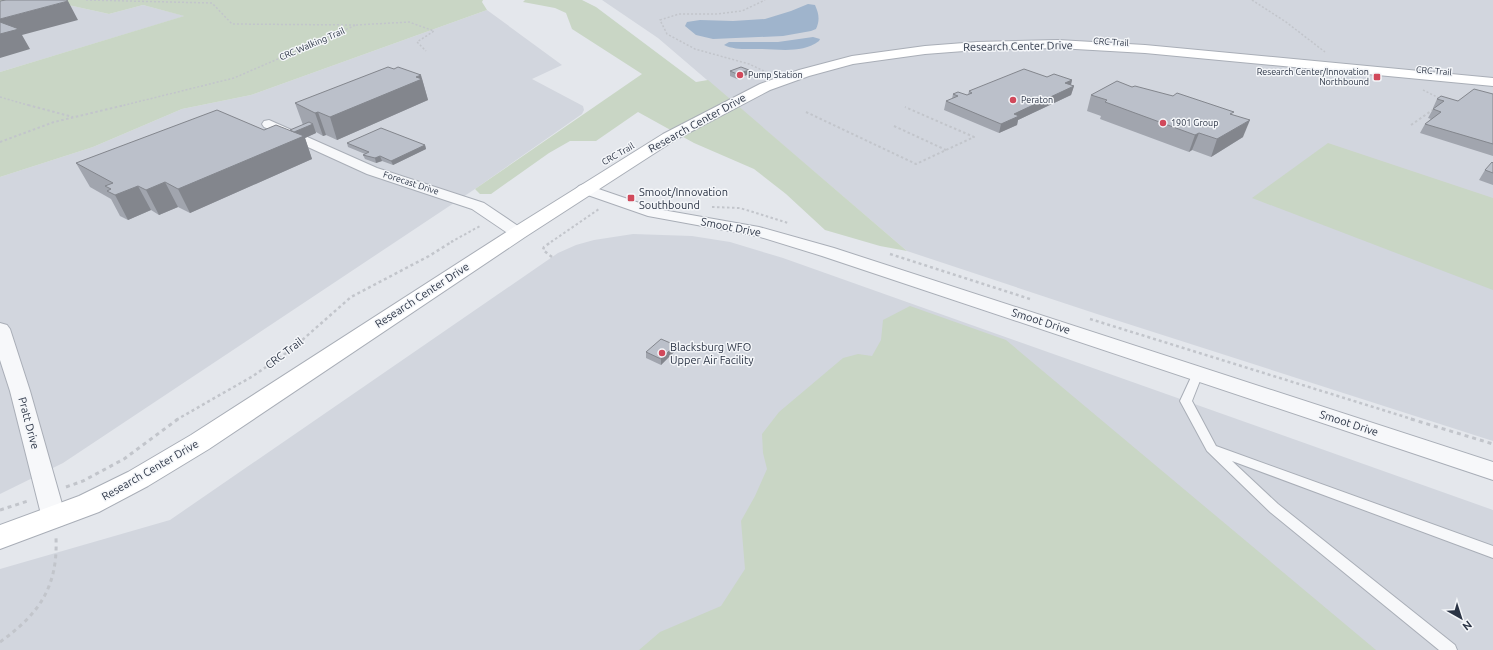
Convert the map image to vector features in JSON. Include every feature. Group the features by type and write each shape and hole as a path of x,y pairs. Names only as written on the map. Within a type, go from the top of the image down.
{"main road":[{"name":"Research Center Drive","path":"0,537 54,518 111,494 176,457 584,189 669,137 765,87 804,73 834,64 892,54 925,50 1023,44 1100,46 1493,82"}],"street":[{"name":"Forecast Drive","path":"269,124 372,171 478,206 518,233"},
{"name":"Smoot Drive","path":"584,189 654,213 753,231 828,252 1493,471"},
{"name":"Pratt Drive","path":"0,329 20,391 54,518"}],"lane":[{"path":"1198,373 1186,401 1211,448 1274,508 1450,650"},
{"path":"1211,448 1493,552"}],"path":[{"name":"CRC Walking Trail","path":"86,0 212,3 232,24 356,25"},
{"path":"765,0 742,11 716,14 679,14 660,20 667,34 695,49 749,64 766,72"},
{"path":"1252,0 1286,22 1328,55"},
{"path":"356,25 409,22 434,30 417,42 426,51"},
{"name":"CRC Walking Trail","path":"0,142 54,122 234,78 356,25"},
{"path":"1422,90 1442,100"},
{"path":"0,97 76,117"},
{"path":"806,112 916,164 974,137 905,107"},
{"path":"1412,125 1434,109"},
{"path":"894,126 946,150"},
{"path":"552,257 543,250 544,247 604,206"},
{"name":"CRC Trail","path":"83,481 124,459 170,424 254,376 292,349 351,296 429,256 468,232 484,225"},
{"path":"0,510 15,505"},
{"path":"0,642 29,618 45,598 57,559 54,518"}],"shaded area":[{"path":"602,0 1493,0 1493,441 1097,314 907,251 658,38"},
{"path":"59,3 109,14 143,5 185,16 0,72 0,17"},
{"path":"487,10 562,65 532,79 583,106 584,110 582,114 475,189 63,463 0,494 0,177 93,147 182,109 251,95"},
{"path":"633,234 692,236 730,242 783,258 1493,510 1493,650 0,650 0,569 170,520 558,253 576,245 594,240"}],"green space":[{"path":"0,0 483,0 482,2 487,10 251,95 182,109 93,147 0,177 0,72 184,16 143,5 109,14 59,3 0,17"},
{"path":"525,0 582,0 596,7 696,82 708,80 907,251 880,246 825,230 786,194 754,169 694,143 638,112 596,141 570,141 549,153 491,194 480,194 475,189 642,74 572,29 566,13 555,8 523,2"},
{"path":"1328,143 1493,198 1493,290 1252,198"},
{"path":"910,306 1006,340 1376,650 639,650 660,632 721,606 745,569 741,521 755,496 767,469 763,453 762,434 779,412 843,358 858,354 872,356 881,340 883,320"}],"water":[{"path":"808,4 815,5 818,17 816,29 811,31 783,36 713,39 696,35 685,26 687,22 700,20 733,21 765,19"},
{"path":"813,37 820,39 819,41 805,48 790,50 741,49 724,45 729,42 778,42"}],"building":[{"path":"0,1 68,1 0,19"},
{"path":"0,22 19,29 0,34"},
{"path":"388,67 394,69 398,67 421,75 416,77 422,79 330,117 318,112 315,113 295,103"},
{"path":"741,67 749,70 737,74 730,71"},
{"path":"1024,69 1047,77 1054,74 1072,80 1065,83 1074,86 1014,114 1019,116 1001,124 946,101 958,96 953,94 958,92 967,95 972,93 969,91"},
{"path":"1117,81 1132,87 1135,86 1173,96 1177,93 1234,112 1230,114 1250,120 1217,139 1199,133 1195,135 1105,102 1107,100 1091,95"},
{"path":"1474,89 1493,94 1493,144 1425,124 1441,112 1433,109 1444,101 1437,99 1441,96 1458,101"},
{"path":"217,110 264,130 276,125 304,136 178,189 165,182 146,190 138,186 115,195 107,191 111,189 105,186 113,183 76,163"},
{"path":"309,122 313,124 294,132 290,130"},
{"path":"381,128 425,145 391,161 380,156 375,158 363,155 369,152 347,143"},
{"path":"1492,162 1493,163 1493,173 1485,170"},
{"path":"661,339 675,345 661,359 646,352"}],"place":[{"name":"Pump Station","path":"740,75"},
{"name":"Research Center/Innovation Northbound","path":"1377,77"},
{"name":"Peraton","path":"1013,100"},
{"name":"1901 Group","path":"1163,123"},
{"name":"Smoot/Innovation Southbound","path":"631,198"},
{"name":"Blacksburg WFO Upper Air Facility","path":"662,353"}]}
